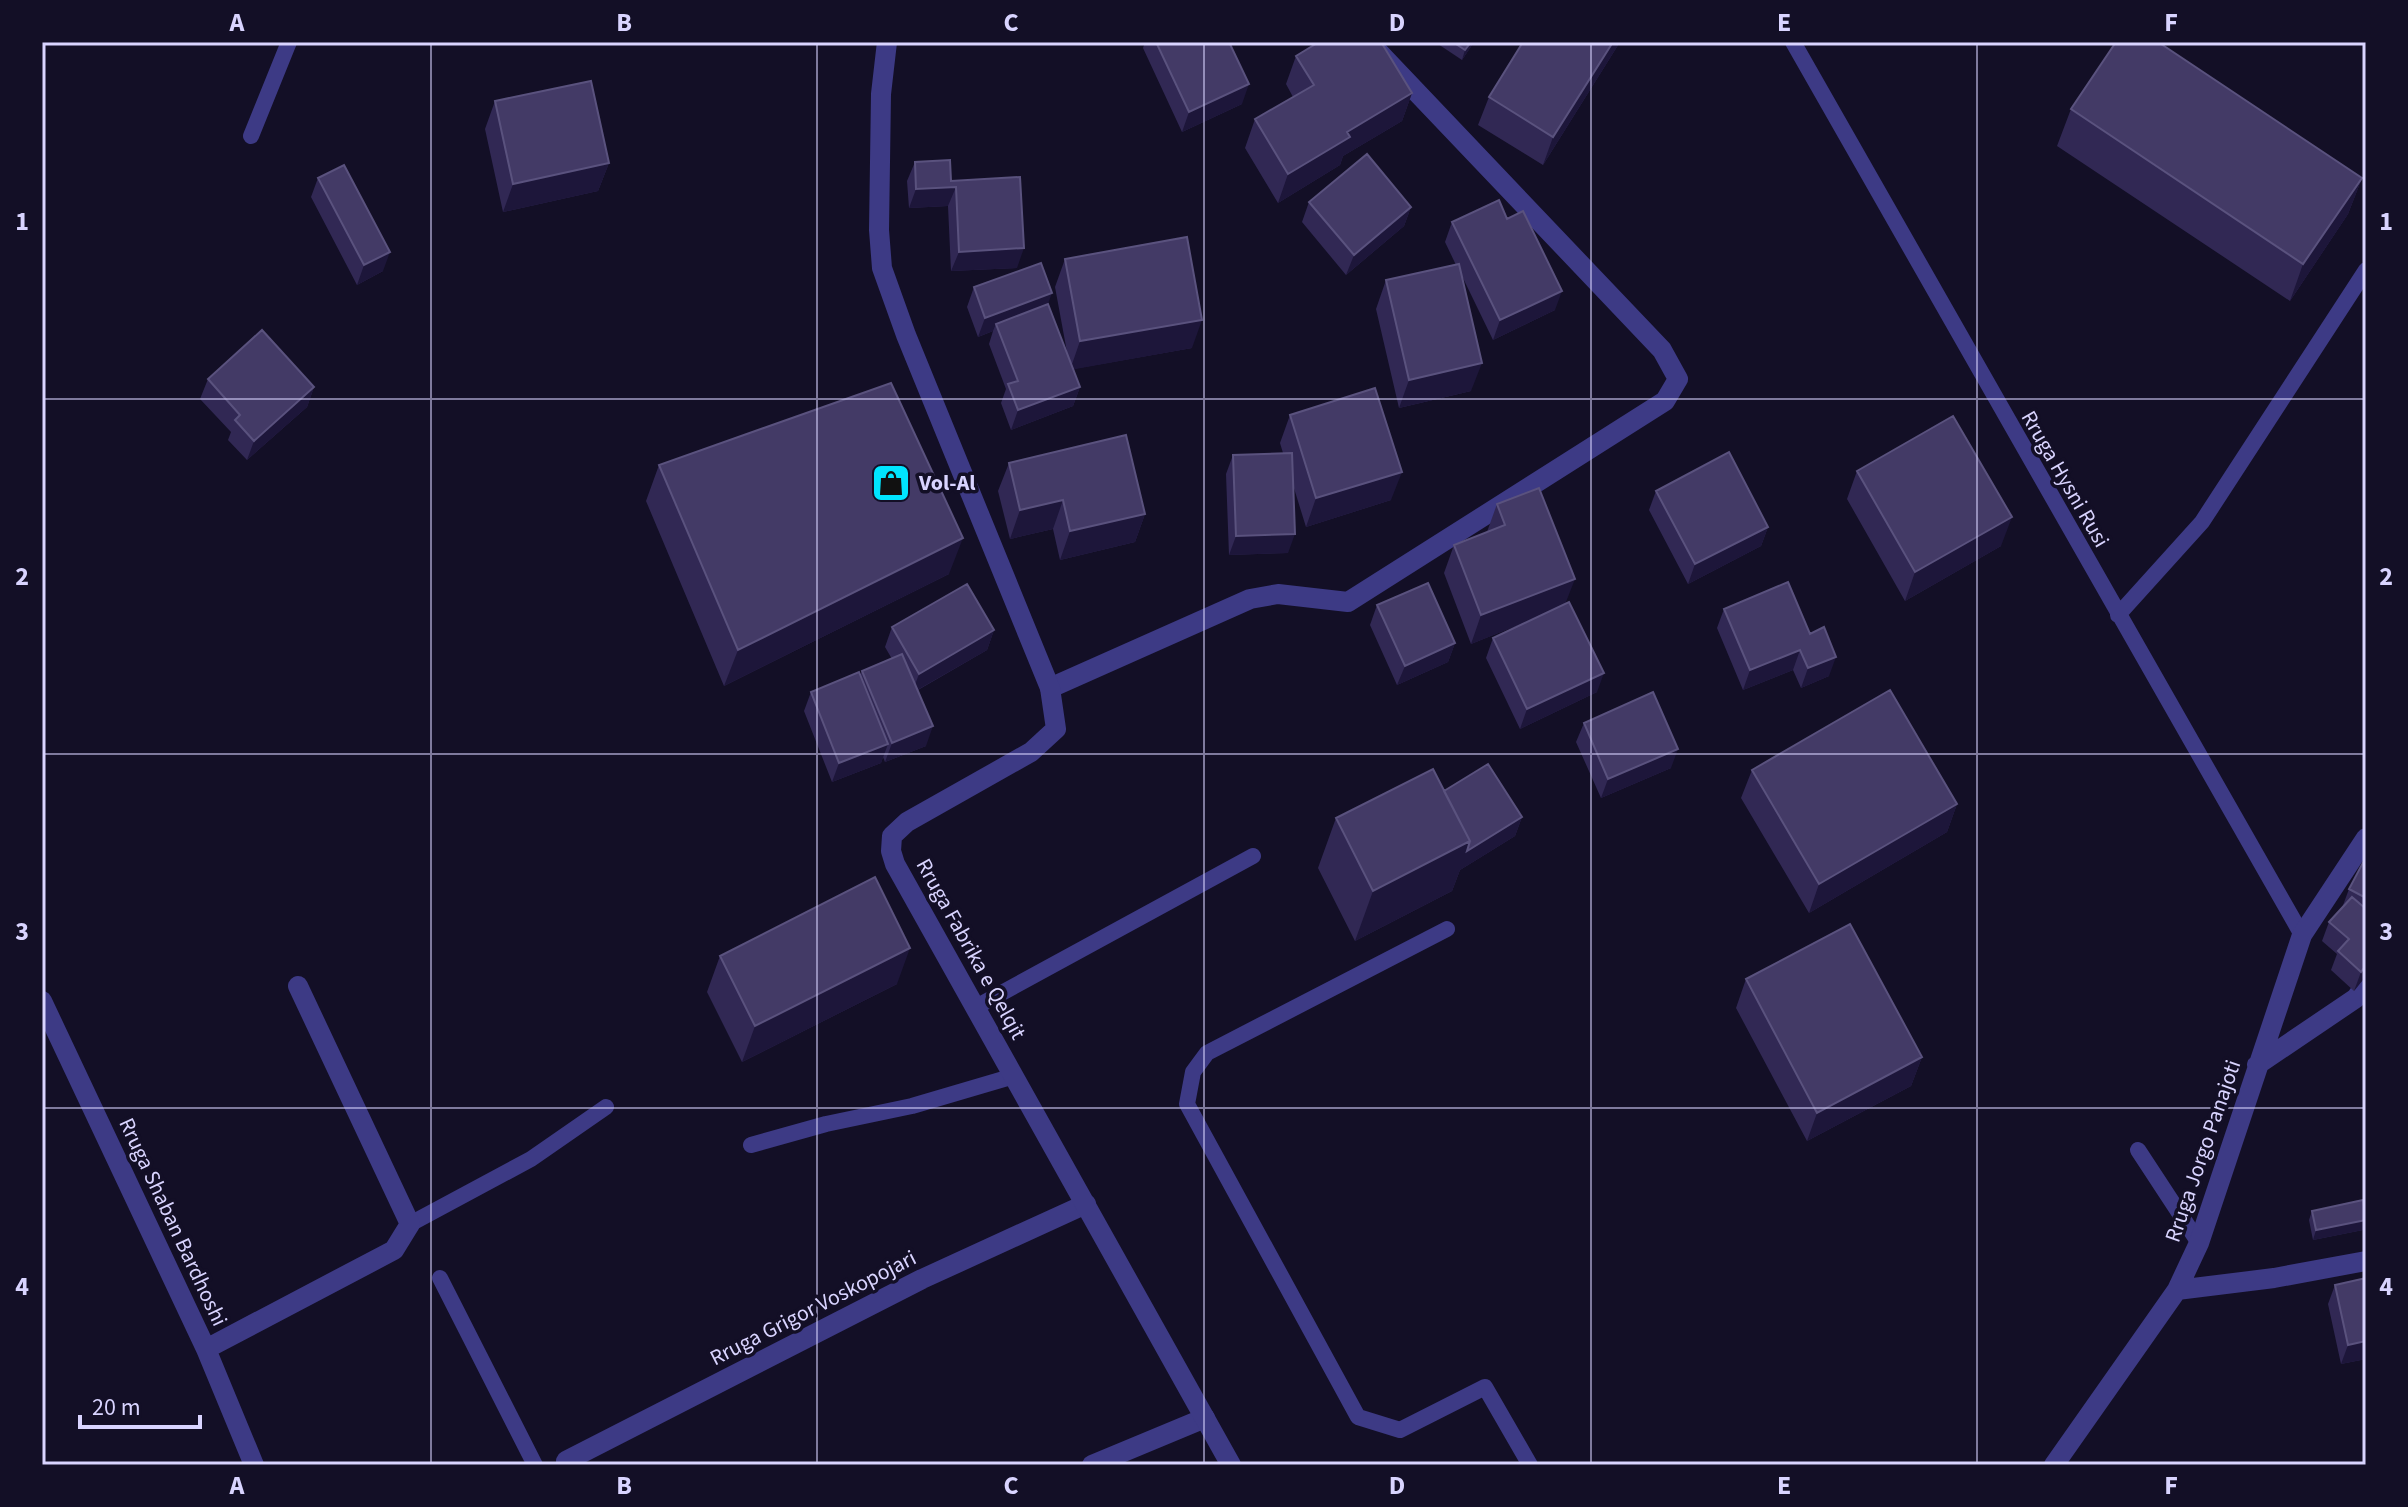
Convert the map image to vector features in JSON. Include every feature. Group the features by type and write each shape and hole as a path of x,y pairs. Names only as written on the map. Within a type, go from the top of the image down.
{"street":[{"name":"Rruga Fabrika e Qelqit","path":"887,42 881,94 879,230 882,268 906,335 1050,688 1056,729 1031,752 907,822 892,836 891,851 895,864 1231,1465"},
{"path":"1050,688 1250,599 1278,594 1348,602 1665,401 1678,379 1662,350 1369,42"},
{"name":"Rruga Jorgo Panajoti","path":"2054,1465 2177,1290 2199,1243 2302,935 2366,838"},
{"path":"2257,1065 2356,998 2366,984"},
{"path":"206,1349 394,1250 410,1224 298,986"},
{"name":"Rruga Shaban Bardhoshi","path":"42,1001 206,1349 254,1465"},
{"name":"Rruga Grigor Voskopojari","path":"562,1463 922,1279 1086,1204"},
{"path":"2177,1290 2274,1278 2366,1261"},
{"path":"1092,1465 1205,1418"}],"lane":[{"path":"251,136 289,42"},
{"name":"Rruga Hysni Rusi","path":"1793,42 2302,935"},
{"path":"2118,615 2202,522 2366,270"},
{"path":"976,1007 1253,856"},
{"path":"1447,929 1207,1053 1193,1072 1187,1104 1358,1417 1400,1430 1485,1387 1530,1465"},
{"path":"751,1145 826,1124 912,1106 1014,1076"},
{"path":"410,1224 531,1159 606,1107"},
{"path":"2138,1150 2199,1243"},
{"path":"440,1278 535,1465"}],"building":[{"path":"1156,42 1229,42 1249,84 1189,112"},
{"path":"1319,42 1381,42 1412,93 1347,132 1350,137 1288,174 1255,119 1314,85 1296,56"},
{"path":"1453,42 1471,42 1465,50"},
{"path":"1523,42 1613,42 1553,137 1489,97"},
{"path":"2116,42 2158,42 2362,178 2303,264 2071,109"},
{"path":"591,81 609,163 513,184 495,101"},
{"path":"1367,154 1411,207 1354,255 1309,202"},
{"path":"950,160 951,181 1020,177 1024,248 959,252 956,187 916,189 915,162"},
{"path":"344,165 390,252 364,265 318,178"},
{"path":"1499,200 1507,219 1523,211 1562,291 1500,320 1452,222"},
{"path":"1187,237 1202,320 1080,341 1065,259"},
{"path":"1041,263 1052,293 985,318 974,287"},
{"path":"1459,264 1482,363 1409,380 1386,280"},
{"path":"1048,304 1080,387 1018,410 1008,384 1018,381 996,324"},
{"path":"262,330 314,387 254,441 235,420 240,415 208,379"},
{"path":"891,383 963,538 738,650 659,465"},
{"path":"1375,388 1402,472 1316,498 1290,415"},
{"path":"1953,416 2012,517 1915,572 1857,471"},
{"path":"1126,435 1145,514 1070,531 1063,500 1020,510 1009,463"},
{"path":"1729,452 1768,527 1695,564 1656,491"},
{"path":"1292,453 1295,534 1236,536 1233,455"},
{"path":"1539,488 1575,579 1481,615 1454,545 1505,525 1497,504"},
{"path":"1788,582 1810,634 1824,627 1836,657 1808,668 1800,650 1750,670 1724,609"},
{"path":"1428,583 1455,643 1405,666 1377,605"},
{"path":"967,584 994,630 919,674 892,627"},
{"path":"1569,602 1604,673 1527,709 1493,638"},
{"path":"902,654 933,726 892,743 862,671"},
{"path":"859,672 888,744 839,763 811,692"},
{"path":"1890,690 1957,804 1819,884 1752,770"},
{"path":"1653,692 1678,749 1608,779 1584,723"},
{"path":"1488,764 1522,817 1467,851 1470,841 1444,791"},
{"path":"1433,769 1470,841 1373,891 1336,818"},
{"path":"2366,857 2366,898 2349,889"},
{"path":"875,877 910,948 755,1026 720,956"},
{"path":"2352,897 2366,909 2366,965 2361,972 2338,951 2349,939 2329,922"},
{"path":"1850,924 1922,1057 1817,1113 1746,979"},
{"path":"2363,1200 2366,1220 2316,1230 2312,1211"},
{"path":"2366,1278 2366,1341 2348,1345 2335,1285"}],"place":[{"name":"Vol-Al","path":"891,483"}]}
